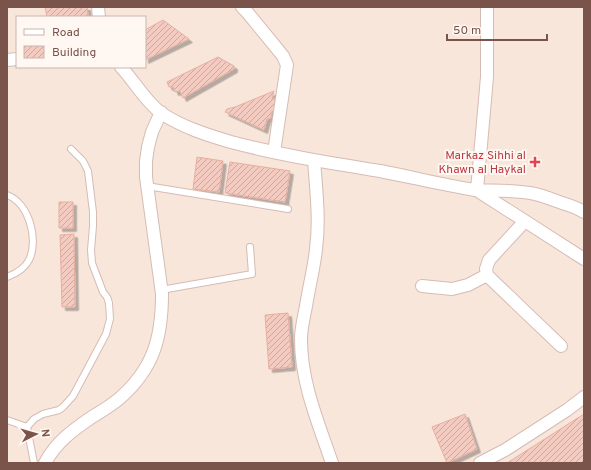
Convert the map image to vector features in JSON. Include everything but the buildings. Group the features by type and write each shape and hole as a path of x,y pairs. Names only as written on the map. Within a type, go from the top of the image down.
{"street":[{"path":"242,7 283,56 287,65 274,152"},
{"path":"477,190 487,77 487,7"},
{"path":"123,68 144,96 161,112 174,121 214,137 274,152 477,190 524,192 539,195 584,212"},
{"path":"45,463 52,450 65,436 119,399 131,388 142,375 154,353 160,333 162,314 161,290 147,186 146,161 152,132 161,112"},
{"path":"314,160 318,235 301,338 306,386 332,463"},
{"path":"477,190 584,260"},
{"path":"525,221 489,260 486,269 487,274 561,346"},
{"path":"422,286 452,289 468,285 487,274"},
{"path":"482,463 567,410 584,397"}],"lane":[{"path":"27,427 34,419 43,414 59,410 64,407 73,396 106,334 110,319 107,296 103,292 92,263 91,250 93,212 88,171 83,161 71,149"},
{"path":"147,186 288,209"},
{"path":"7,195 16,200 26,213 31,224 32,247 30,259 25,266 7,277"},
{"path":"161,290 252,274 250,247"},
{"path":"7,420 27,427"},
{"path":"27,427 34,463"}],"shaded area":[{"path":"7,7 584,7 584,463 7,463"}],"place":[{"name":"Markaz Sihhi al Khawn al Haykal","path":"535,162"}]}
